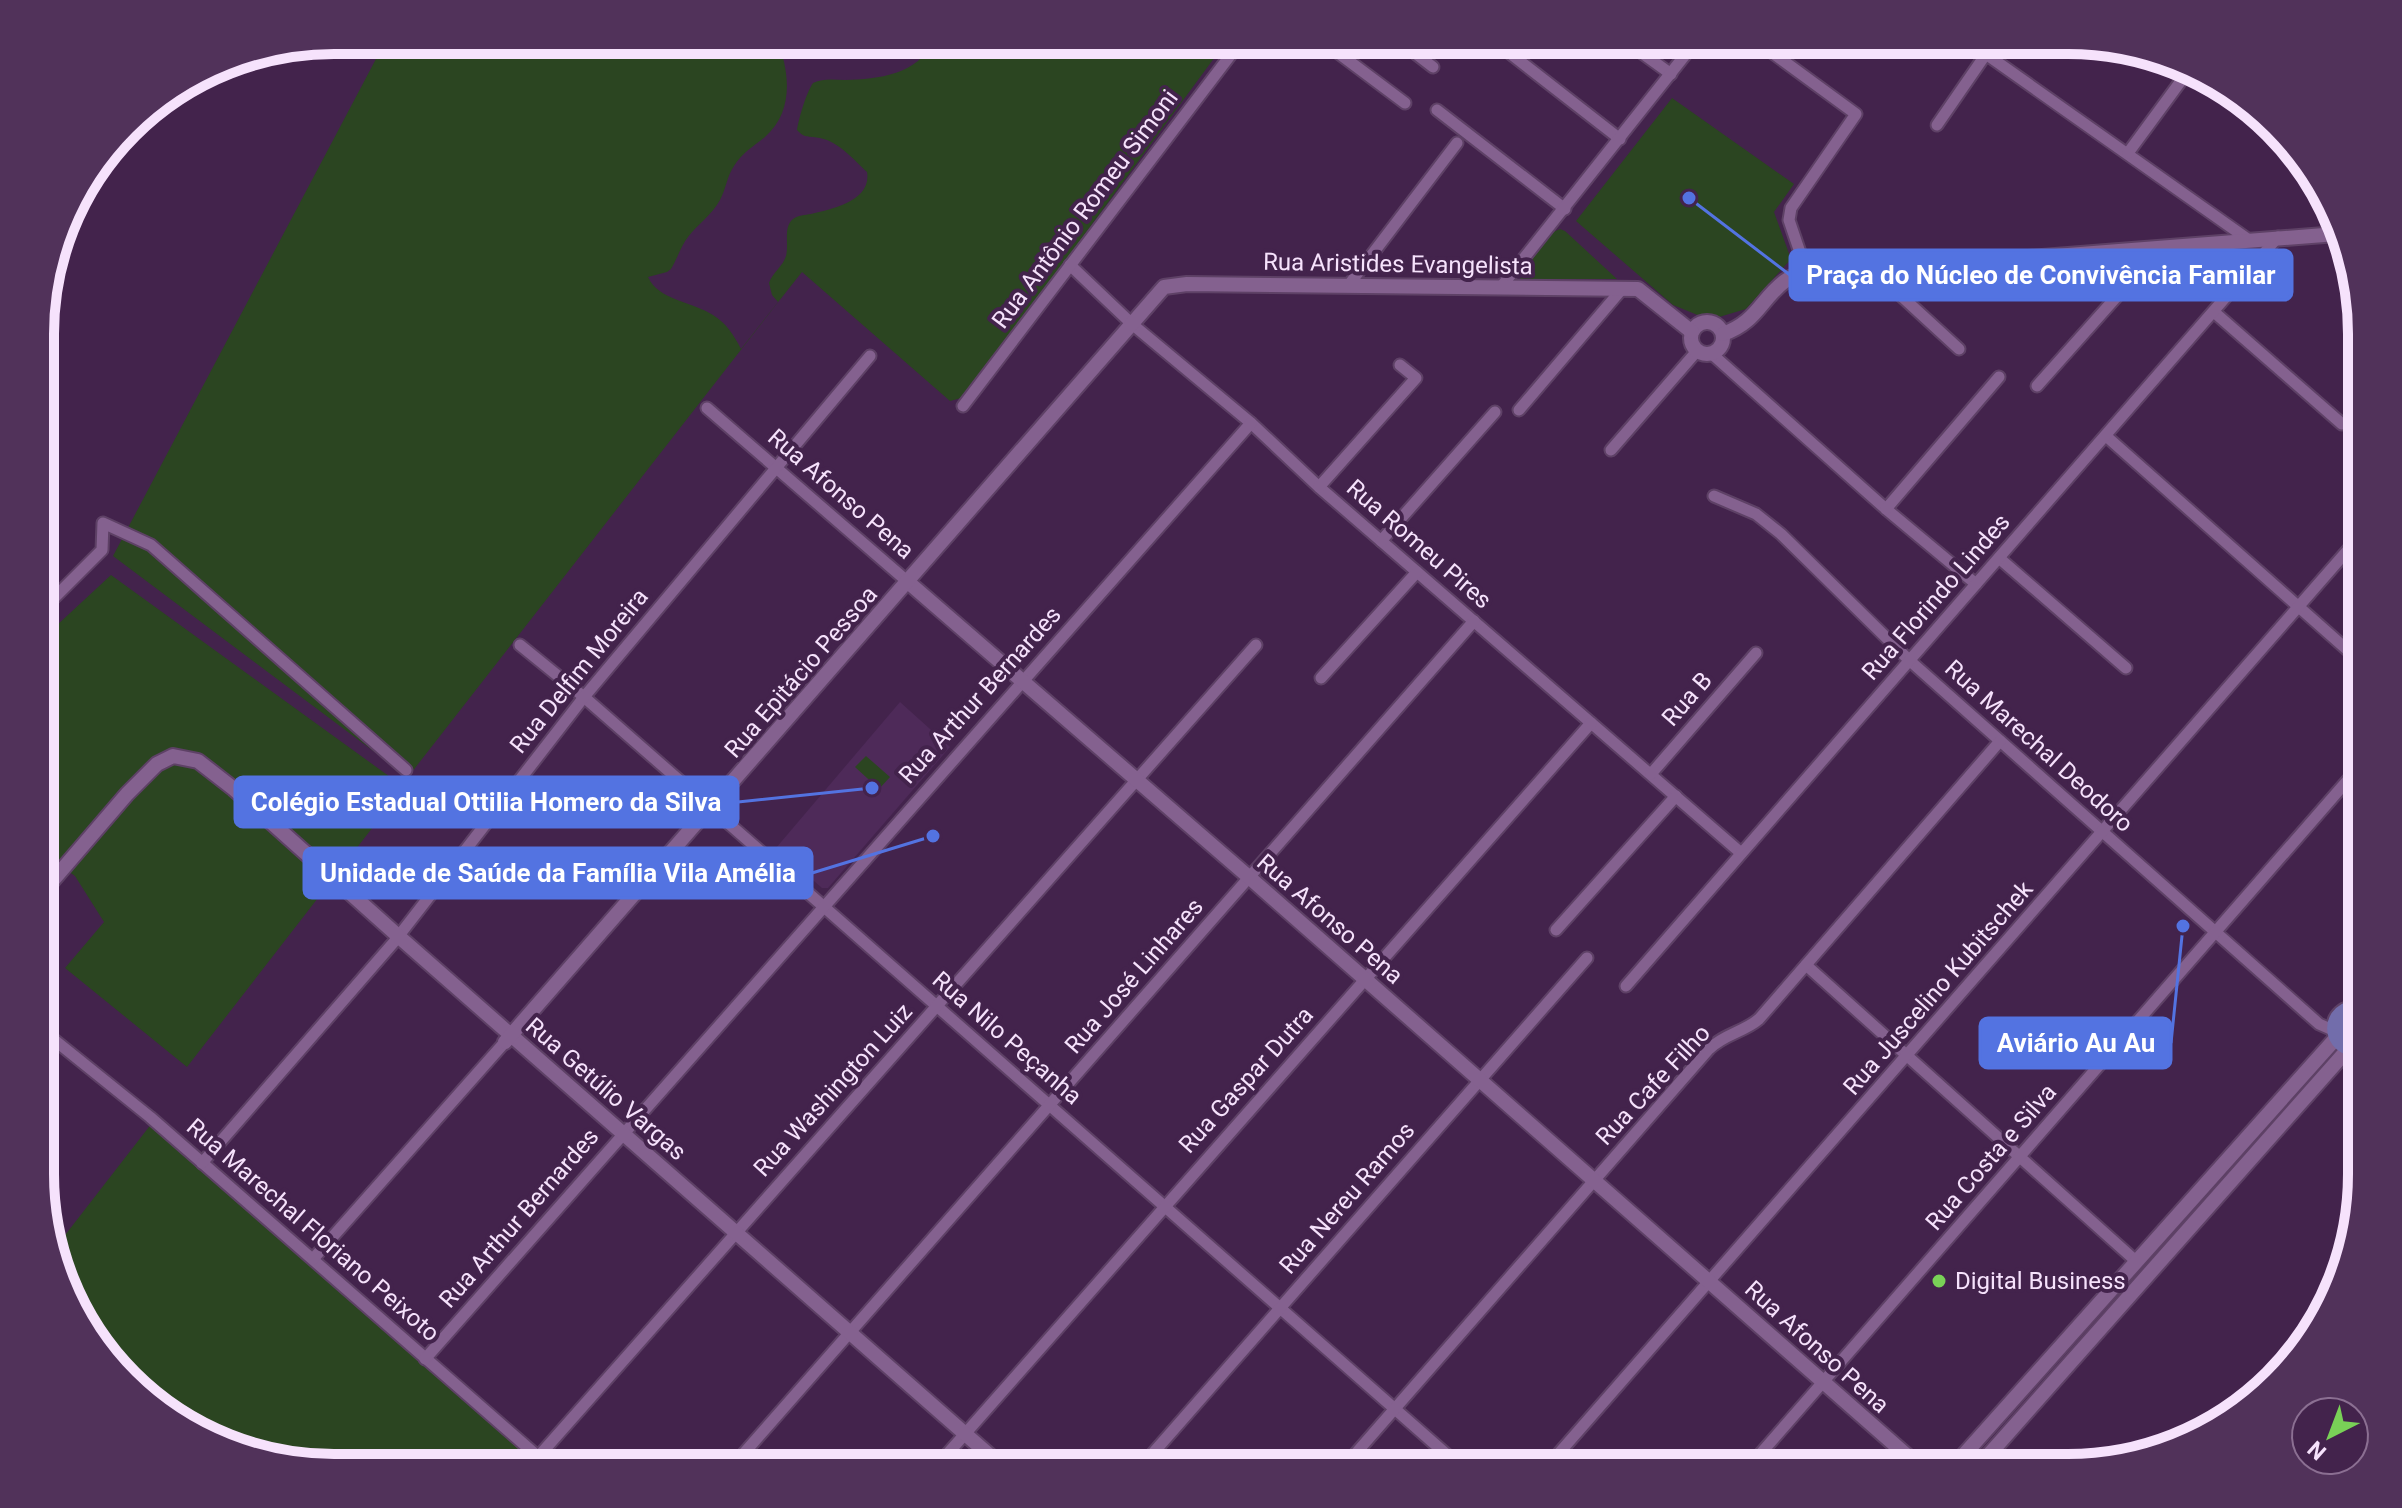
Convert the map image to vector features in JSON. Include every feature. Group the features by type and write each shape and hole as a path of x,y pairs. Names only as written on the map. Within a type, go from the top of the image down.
{"main road":[{"path":"2347,1010 2336,1021 2347,1038"}],"street":[{"name":"Rua Antônio Romeu Simoni","path":"963,406 1231,54"},
{"path":"1340,54 1405,103"},
{"path":"1416,54 1433,67"},
{"path":"1511,54 1620,139"},
{"path":"1643,54 1671,74"},
{"path":"1501,287 1686,54"},
{"path":"1774,54 1856,114 1791,208 1789,220 1807,273"},
{"path":"1937,125 1986,54 2249,240"},
{"path":"2128,153 2182,79"},
{"path":"1437,110 1565,209"},
{"path":"1348,286 1457,143"},
{"path":"1723,334 1748,322 1786,280 1807,273 2329,234"},
{"name":"Rua Florindo Lindes","path":"1626,986 2278,237"},
{"path":"2037,386 2160,248"},
{"name":"Rua Romeu Pires","path":"1070,265 1132,324 1251,423 1319,487 1741,853"},
{"path":"1873,270 1959,349"},
{"name":"Rua Aristides Evangelista","path":"1159,291 1187,284 1638,289 1692,332"},
{"path":"1519,410 1622,289"},
{"name":"Rua Epitácio Pessoa","path":"313,1259 908,582 1159,291"},
{"path":"2214,312 2342,424"},
{"path":"1611,450 1704,352 1722,344 1723,334 1717,326 1708,322 1692,332 1692,342 1704,352 1886,509 1976,584"},
{"name":"Rua Delfim Moreira","path":"202,1163 394,942 584,697 870,356"},
{"path":"1319,487 1416,378 1400,365"},
{"path":"1886,509 1999,377"},
{"name":"Rua Afonso Pena","path":"707,408 1136,778 1904,1453"},
{"path":"1381,541 1495,412"},
{"name":"Rua Arthur Bernardes","path":"425,1359 1251,423"},
{"path":"2106,436 2347,649"},
{"name":"Rua Marechal Deodoro","path":"1714,496 1756,514 1781,534 1909,660 2319,1024 2347,1042"},
{"path":"54,598 102,550 103,523 151,545 406,770"},
{"name":"Rua Juscelino Kubitschek","path":"1559,1453 2347,552"},
{"path":"1999,558 2126,668"},
{"path":"1321,678 1417,572"},
{"name":"Rua José Linhares","path":"743,1454 1474,621"},
{"name":"Rua Nilo Peçanha","path":"520,645 584,697 1446,1453"},
{"name":"Rua Washington Luiz","path":"541,1454 1256,645"},
{"name":"Rua B","path":"1651,774 1756,653"},
{"name":"Rua Gaspar Dutra","path":"948,1454 1591,723"},
{"name":"Rua Cafe Filho","path":"1356,1453 1709,1049 1724,1037 1744,1030 1759,1019 2000,741"},
{"name":"Rua Getúlio Vargas","path":"54,879 157,764 173,756 198,761 234,789 508,1038 623,1133 988,1454"},
{"name":"Rua Costa e Silva","path":"1761,1453 2347,781"},
{"path":"1556,930 1676,796"},
{"name":"Rua Nereu Ramos","path":"1153,1454 1587,958"},
{"path":"1806,965 2151,1274"},
{"name":"Rua Marechal Floriano Peixoto","path":"54,1040 150,1117 534,1454"},
{"path":"1966,1453 2137,1262 2347,1048"},
{"path":"1991,1453 2347,1049"}],"shaded area":[{"path":"900,702 950,747 828,888 822,888 776,848"}],"green space":[{"path":"379,54 782,54 787,91 781,116 765,137 737,161 717,205 688,237 671,269 648,277 668,296 718,318 741,349 778,302 772,295 769,283 786,256 790,222 797,217 849,202 857,197 867,182 867,172 840,147 827,140 805,136 797,130 813,83 896,73 925,54 1217,54 965,397 950,401 802,272 408,777 113,556"},
{"path":"1672,98 1794,184 1774,212 1791,259 1746,309 1719,317 1700,316 1673,305 1576,221"},
{"path":"1560,229 1617,279 1520,279 1553,232"},
{"path":"111,575 404,787 187,1067 65,968 104,922 75,876 54,861 54,628"},
{"path":"866,756 890,777 879,789 855,767"},
{"path":"152,1123 531,1454 297,1452 244,1439 210,1425 178,1407 149,1385 123,1359 83,1298 62,1239"}],"place":[{"name":"Praça do Núcleo de Convivência Familar","path":"1689,198"},
{"name":"Colégio Estadual Ottilia Homero da Silva","path":"872,788"},
{"name":"Unidade de Saúde da Família Vila Amélia","path":"933,836"},
{"name":"Aviário Au Au","path":"2183,926"},
{"name":"Digital Business","path":"1939,1281"}]}
